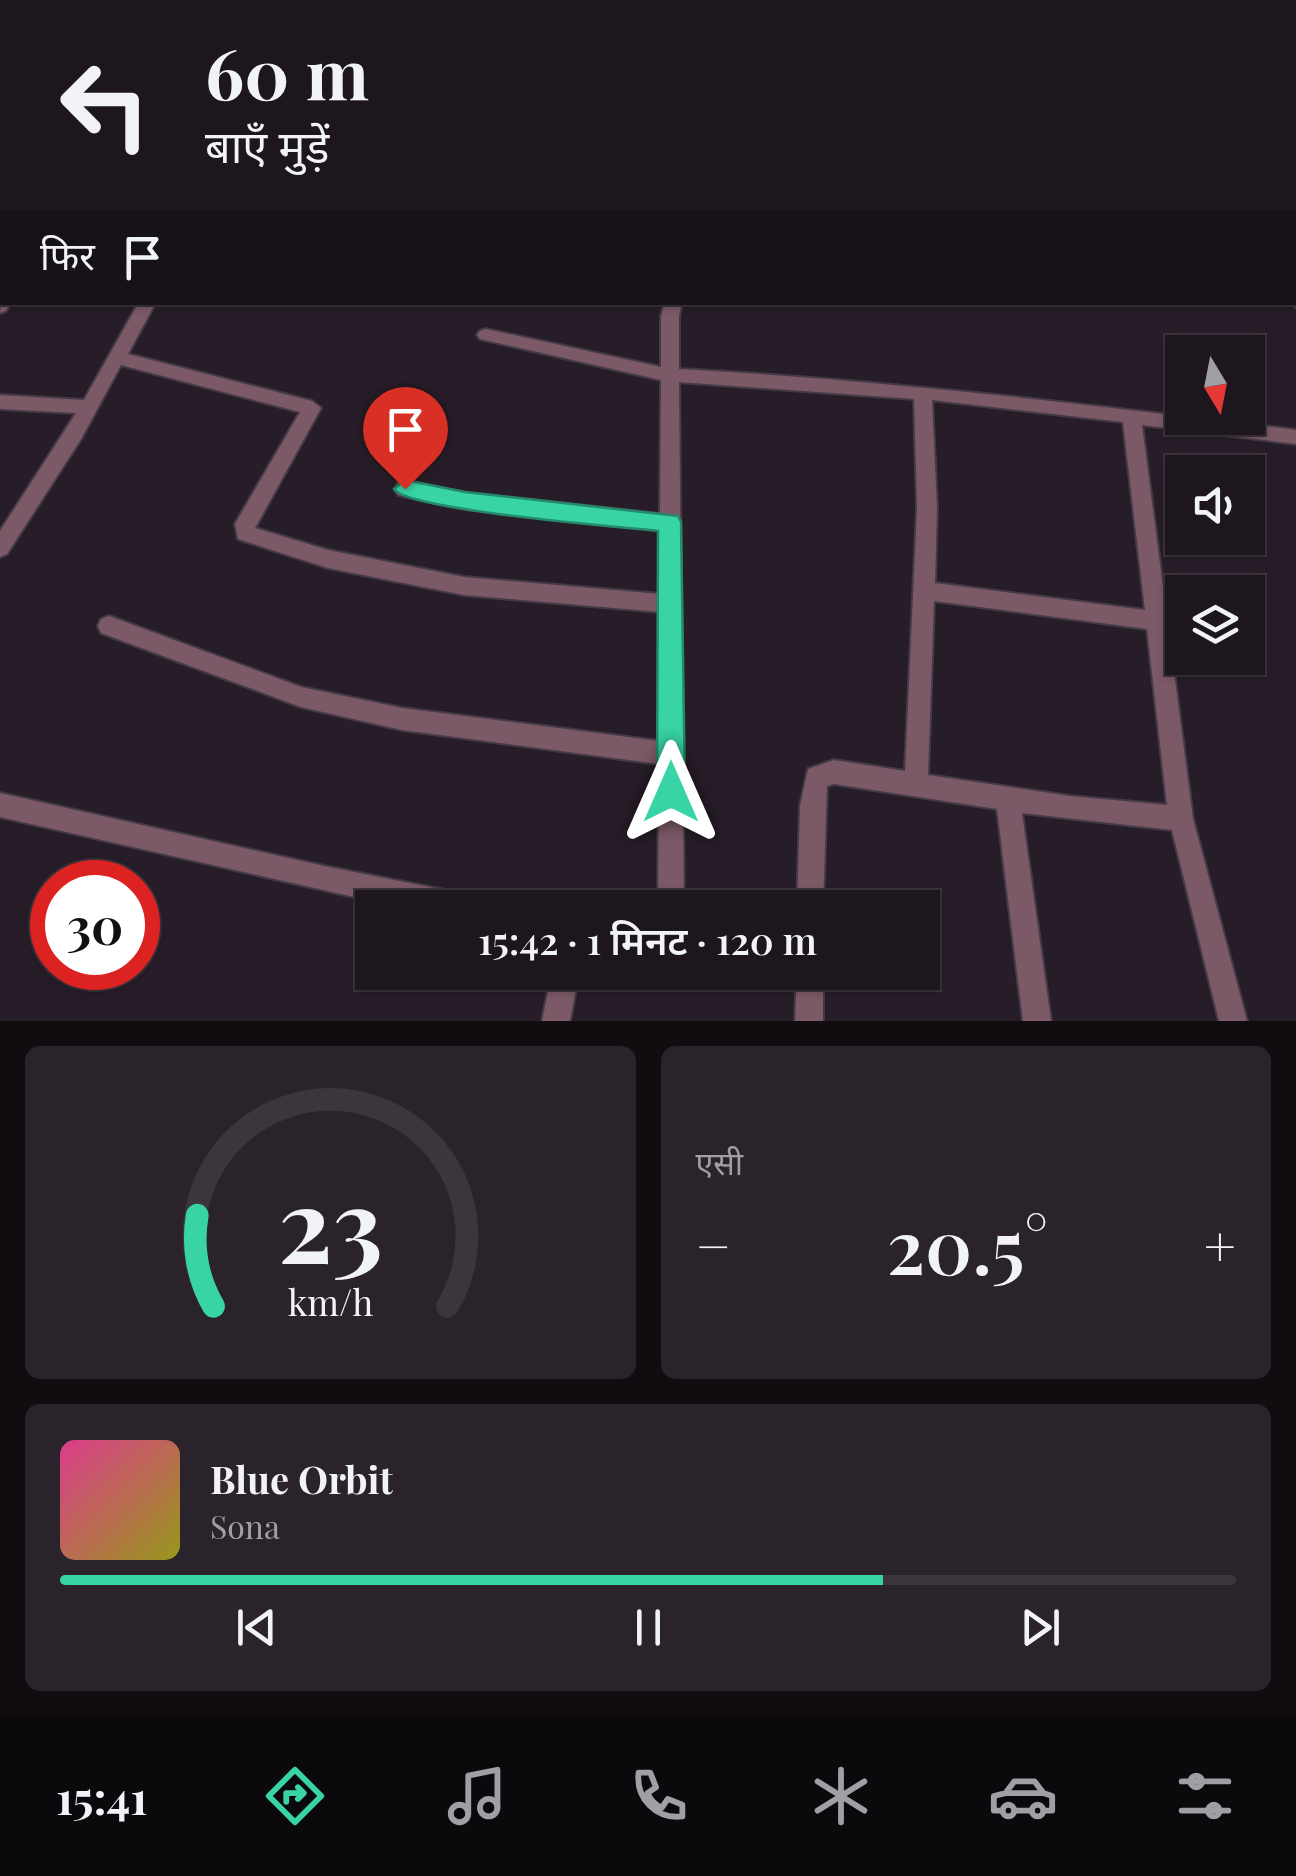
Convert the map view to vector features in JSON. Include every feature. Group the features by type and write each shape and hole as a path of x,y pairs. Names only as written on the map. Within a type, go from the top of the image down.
{"street":[{"path":"0,548 90,407 146,305"},
{"path":"671,890 670,316 673,305"},
{"path":"486,336 670,374 923,393 1296,437"},
{"path":"118,358 312,408 245,524 245,533 328,559 464,586 670,604"},
{"path":"916,785 927,508 923,393"},
{"path":"0,402 90,407"},
{"path":"1132,418 1181,819 1233,1021"},
{"path":"405,489 465,501 670,522"},
{"path":"924,591 1154,621"},
{"path":"110,626 301,697 402,719 671,754"},
{"path":"811,890 816,777 834,772 1181,819"},
{"path":"1008,798 1037,1021"},
{"path":"0,805 379,890"},
{"path":"556,1021 562,990"},
{"path":"809,1021 810,990"}],"route":[{"path":"405,489 465,501 670,522 671,792"}]}
